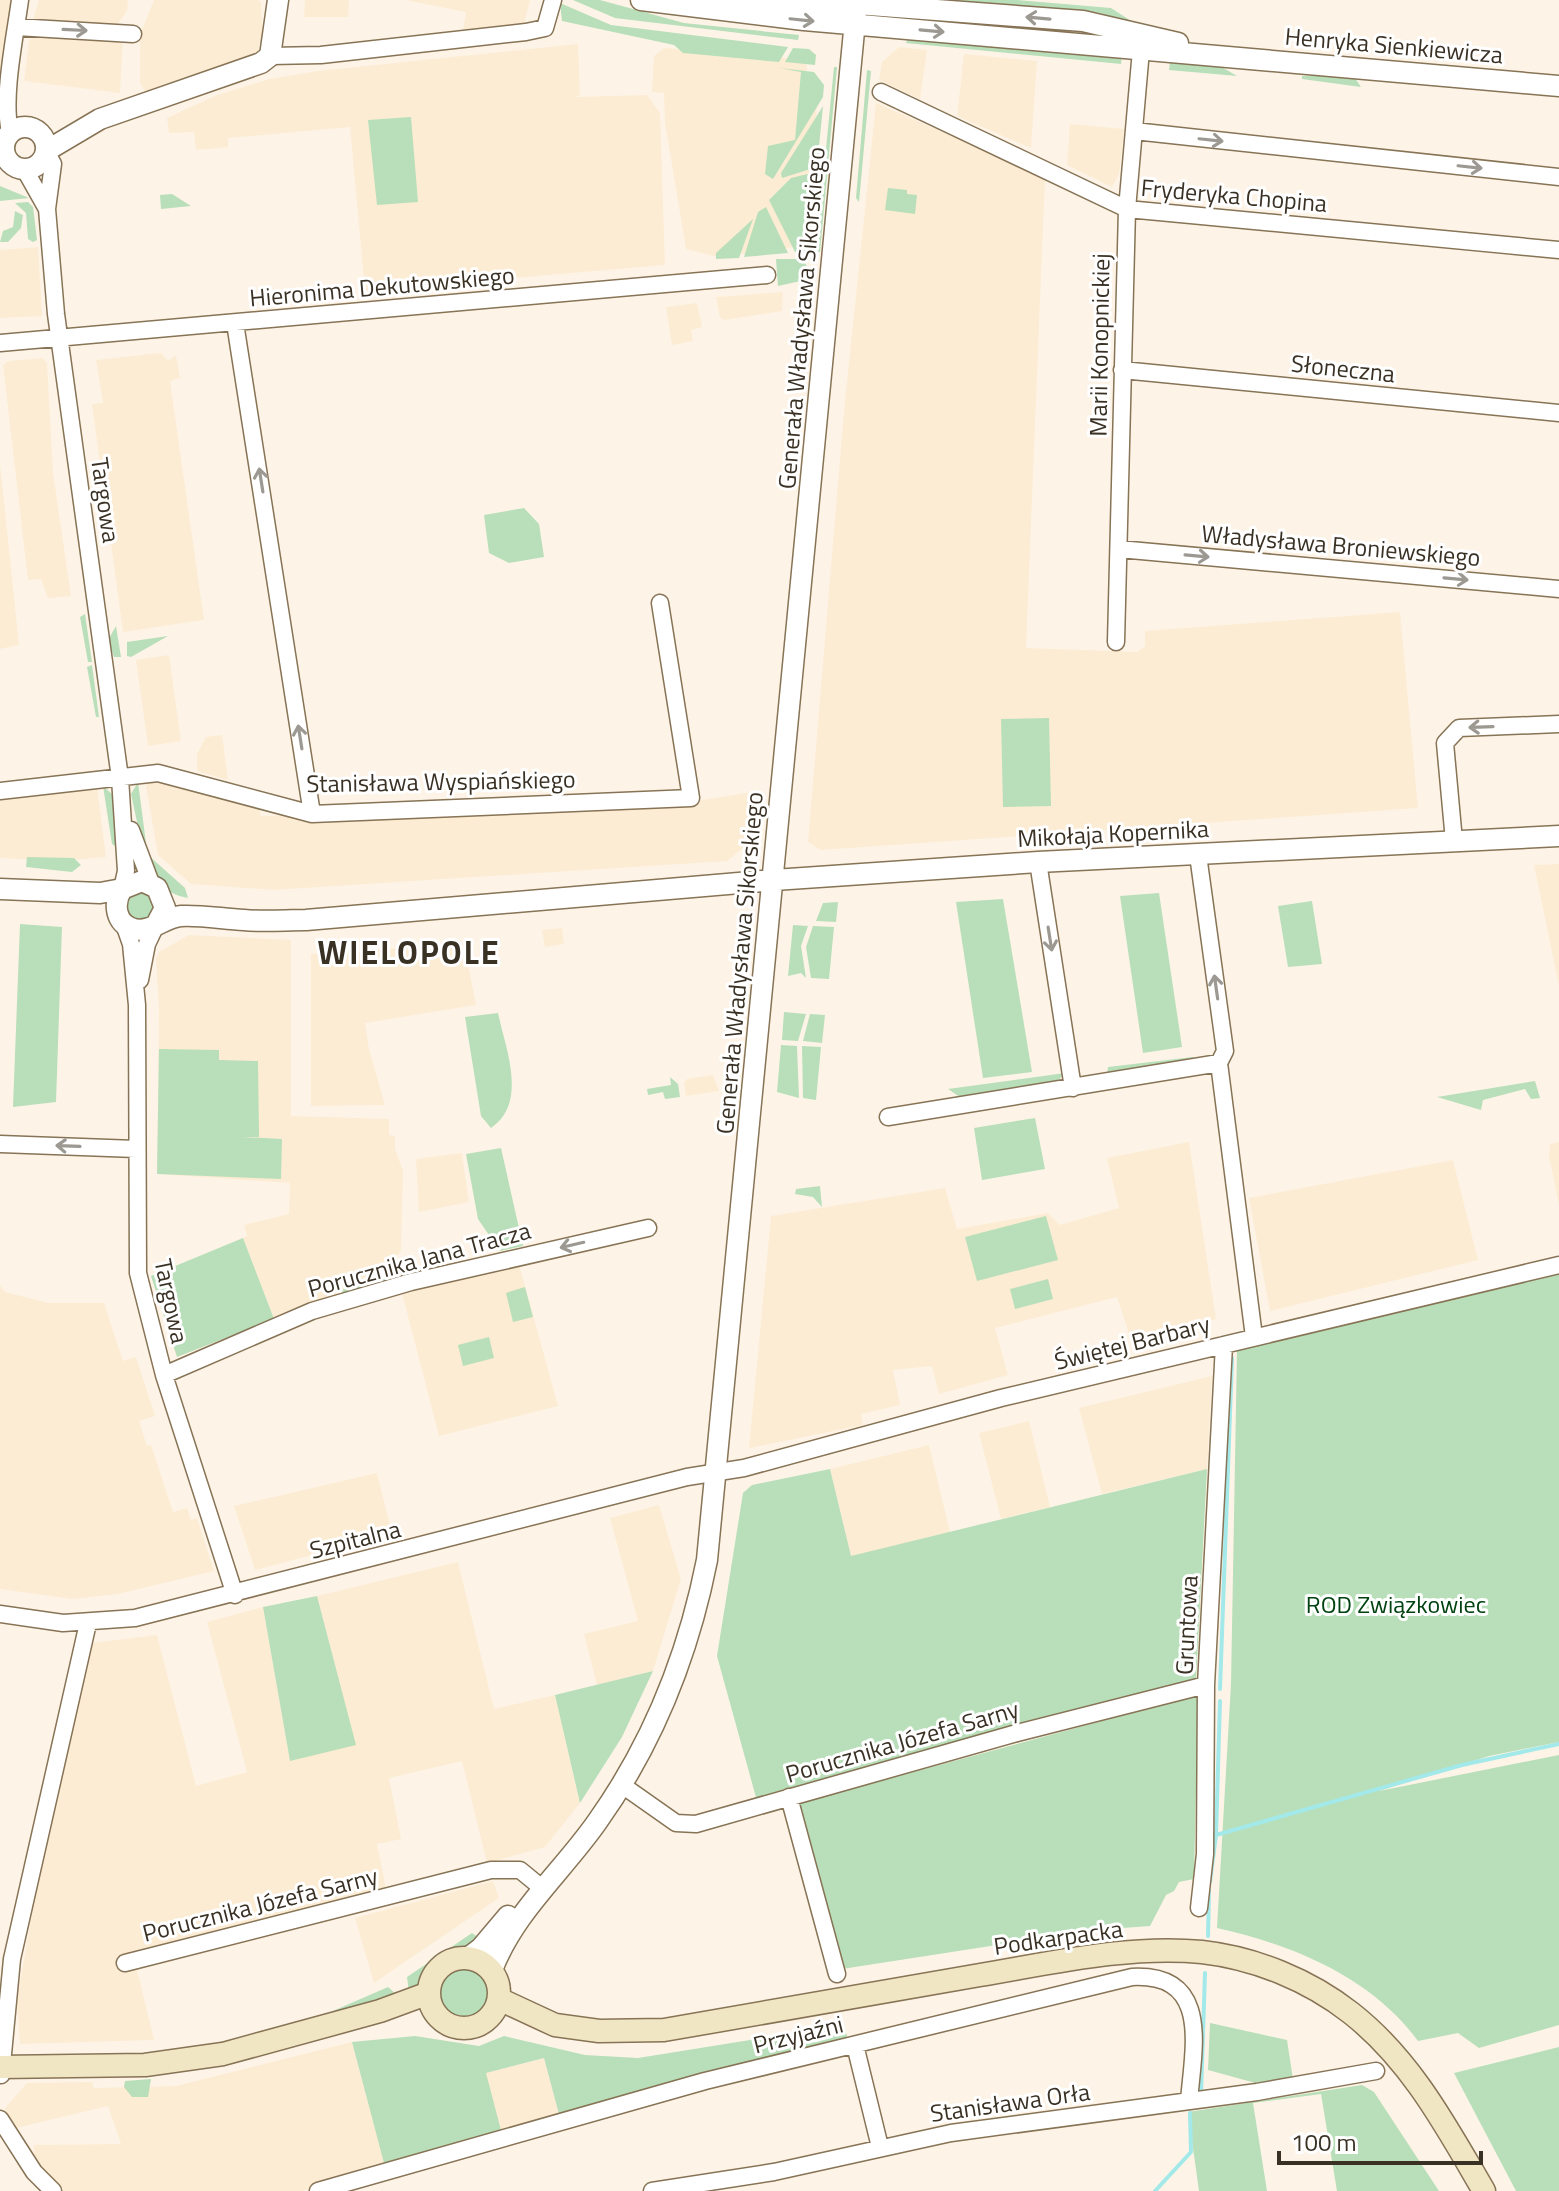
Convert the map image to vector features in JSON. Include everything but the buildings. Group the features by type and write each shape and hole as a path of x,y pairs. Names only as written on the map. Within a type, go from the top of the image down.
{"main road":[{"name":"Podkarpacka","path":"496,2006 530,2022 541,2020 599,2031 664,2030 1104,1955 1152,1951 1218,1954 1245,1960 1295,1979 1332,2000 1369,2028 1411,2073 1484,2191"},
{"path":"469,1957 492,1970 497,1979 496,2006 485,2022 462,2028 450,2025 431,2001 431,1981 445,1962 469,1957"},
{"path":"1,2070 145,2065 209,2057 253,2048 380,2011 431,2001"}],"street":[{"path":"8,154 6,113 20,0"},
{"path":"270,56 278,0"},
{"path":"8,154 39,164 46,151 100,119 249,69 270,56 321,55 545,28 553,0"},
{"name":"Henryka Sienkiewicza","path":"641,0 857,2 1083,21 1116,26 1224,55"},
{"name":"Henryka Sienkiewicza","path":"641,0 855,25 1559,86"},
{"name":"Generała Władysława Sikorskiego","path":"492,1970 505,1939 622,1785 660,1715 686,1651 707,1560 857,2"},
{"path":"16,27 133,34"},
{"name":"Marii Konopnickiej","path":"1116,642 1127,209 1141,50"},
{"name":"Fryderyka Chopina","path":"881,92 1127,209 1559,250"},
{"path":"8,154 27,127 38,131 72,121 100,119"},
{"path":"38,131 46,151"},
{"path":"1134,131 1559,177"},
{"name":"Targowa","path":"46,151 53,164 47,209 59,339 120,778 126,871 122,889"},
{"name":"Targowa","path":"8,154 47,209"},
{"name":"Hieronima Dekutowskiego","path":"0,343 767,275"},
{"path":"235,323 312,814"},
{"name":"Słoneczna","path":"1122,370 1559,413"},
{"name":"Władysława Broniewskiego","path":"1119,549 1559,589"},
{"name":"Stanisława Wyspiańskiego","path":"0,791 172,775 312,814 691,798 660,603"},
{"path":"1454,841 1445,743 1459,728 1559,724"},
{"name":"Targowa","path":"122,798 142,867 157,889"},
{"name":"Mikołaja Kopernika","path":"774,880 1038,862 1559,836"},
{"path":"1198,855 1225,1051 1219,1063 1254,1337"},
{"path":"1038,862 1073,1088"},
{"path":"23,891 99,907 138,930 173,917 191,915 248,921 306,920 774,880"},
{"path":"0,889 100,893 122,889 135,882 157,889 178,902 217,907 382,912"},
{"path":"121,919 116,902 122,889"},
{"path":"157,889 165,908 157,923"},
{"name":"Targowa","path":"121,919 131,944 137,1005 138,1273 164,1375 235,1595"},
{"name":"Targowa","path":"137,1005 145,951 157,923"},
{"path":"888,1117 1219,1063"},
{"path":"0,1144 136,1149"},
{"name":"Porucznika Jana Tracza","path":"164,1375 312,1311 411,1282 648,1228"},
{"name":"Świętej Barbary","path":"717,1472 1254,1337 1559,1265"},
{"name":"Gruntowa","path":"1199,1908 1205,1854 1206,1685 1224,1345"},
{"name":"Szpitalna","path":"0,1614 88,1623 135,1618 717,1472"},
{"path":"1,2070 4,1999 88,1623"},
{"name":"Porucznika Józefa Sarny","path":"622,1785 684,1825 1206,1685"},
{"path":"789,1797 837,1974"},
{"name":"Porucznika Józefa Sarny","path":"125,1963 491,1870 520,1870 542,1888"},
{"name":"Generała Władysława Sikorskiego","path":"469,1957 524,1901 542,1888"},
{"name":"Przyjaźni","path":"318,2191 705,2081 1132,1977 1156,1978 1181,1993 1191,2009 1195,2029 1189,2101"},
{"path":"855,2045 880,2147"},
{"name":"Stanisława Orła","path":"652,2191 774,2172 951,2133 1189,2101 1376,2071"},
{"path":"0,2119 34,2172 53,2191"}],"shaded area":[{"path":"0,0 14,0 4,69 0,68"},
{"path":"39,0 128,0 127,11 116,26 36,23 33,20"},
{"path":"154,0 258,0 261,2 262,34 257,54 154,93 144,90 140,83 140,35"},
{"path":"305,0 349,0 348,17 304,17"},
{"path":"405,0 530,0 524,24 463,30 466,12"},
{"path":"36,35 123,39 120,93 24,81 29,41"},
{"path":"578,44 580,95 574,97 647,95 660,113 665,265 365,291 350,127 228,138 228,147 196,150 194,132 169,133 167,118 217,95 270,79 318,71"},
{"path":"899,47 927,50 920,99 879,80 882,62"},
{"path":"664,48 801,59 807,66 806,85 818,98 801,246 718,257 686,249 665,123 664,93 652,92 654,56"},
{"path":"964,54 1037,61 1031,148 957,116"},
{"path":"876,103 1045,177 1026,648 1137,652 1145,646 1145,631 1400,612 1418,808 821,850 808,842 844,411"},
{"path":"1070,124 1124,129 1119,174 1112,187 1067,165"},
{"path":"38,247 42,316 0,318 0,250"},
{"path":"783,292 782,311 725,320 720,318 716,297"},
{"path":"697,303 702,327 691,330 693,341 672,345 666,307"},
{"path":"161,353 168,361 176,355 180,378 170,381 204,620 123,632 92,404 103,403 96,360"},
{"path":"42,358 47,363 53,473 71,596 48,598 41,579 28,580 3,365 9,361"},
{"path":"0,463 19,645 0,649"},
{"path":"169,655 181,741 148,746 136,660"},
{"path":"222,735 228,780 197,771 197,754 206,737"},
{"path":"168,779 259,808 261,816 689,802 759,791 756,826 746,828 749,843 727,861 273,890 191,884 158,855 145,780"},
{"path":"97,787 106,857 62,861 0,858 0,797"},
{"path":"1559,864 1559,986 1534,865"},
{"path":"562,928 564,944 545,947 542,930"},
{"path":"189,935 291,940 291,1116 389,1119 389,1135 395,1136 395,1149 403,1171 401,1251 391,1262 395,1274 274,1319 243,1238 247,1236 244,1225 289,1214 290,1183 157,1174 159,1010 156,959 159,952"},
{"path":"464,944 476,1005 365,1023 385,1105 311,1106 311,954"},
{"path":"713,1075 719,1091 686,1096 684,1083 687,1079"},
{"path":"1189,1142 1216,1319 1132,1343 1117,1297 995,1328 1008,1375 939,1394 932,1366 893,1370 900,1405 861,1414 863,1425 749,1448 771,1216 945,1188 957,1229 1048,1213 1060,1225 1119,1208 1107,1158"},
{"path":"1559,1142 1559,1205 1549,1156 1550,1144"},
{"path":"462,1153 469,1202 419,1212 416,1159"},
{"path":"1453,1160 1478,1260 1270,1311 1249,1198"},
{"path":"519,1264 558,1406 439,1436 402,1293"},
{"path":"0,1285 5,1292 49,1303 104,1303 123,1361 136,1357 155,1416 139,1421 147,1446 151,1445 173,1512 187,1508 191,1520 197,1518 214,1571 118,1594 72,1599 0,1589"},
{"path":"1212,1376 1207,1469 1102,1494 1079,1408"},
{"path":"1029,1421 1050,1507 1001,1519 979,1433"},
{"path":"929,1445 950,1532 851,1557 830,1469"},
{"path":"377,1473 392,1534 255,1570 234,1506"},
{"path":"659,1505 681,1579 653,1671 597,1685 584,1634 638,1621 610,1518"},
{"path":"458,1562 494,1709 555,1695 580,1803 545,1847 487,1863 462,1761 389,1778 401,1839 377,1844 386,1889 133,1953 154,2040 20,2044 17,2000 37,1885 92,1643 157,1635 196,1786 247,1772 207,1622 263,1607 290,1761 355,1744 317,1596"},
{"path":"493,1881 499,1898 374,1983 355,1918"},
{"path":"352,2042 385,2167 302,2191 63,2191 34,2159 34,2145 121,2144 108,2106 16,2128 5,2115 5,2108 27,2083 92,2082 94,2088 176,2086"},
{"path":"544,2058 560,2118 502,2134 485,2073"}],"green space":[{"path":"573,0 600,0 684,23 799,35 798,40 615,18"},
{"path":"943,0 1017,0 1111,8 1142,28 1100,13"},
{"path":"560,3 611,25 788,47 779,62 683,53 674,45 562,21"},
{"path":"908,39 1122,56 1121,64 906,43"},
{"path":"793,48 809,49 816,55 815,65 785,62"},
{"path":"1170,61 1220,66 1237,76 1169,70"},
{"path":"834,67 837,67 820,252 816,251"},
{"path":"779,68 814,72 824,85 823,97 773,179 765,174 768,146 795,140 801,72"},
{"path":"867,70 871,71 859,202 856,198"},
{"path":"1353,75 1361,87 1302,79 1302,76"},
{"path":"823,106 817,167 782,178 781,173"},
{"path":"411,117 418,202 377,205 368,120"},
{"path":"816,172 809,251 795,252 769,200 791,178"},
{"path":"0,186 29,198 0,201"},
{"path":"888,188 907,190 907,194 917,195 915,214 885,210"},
{"path":"172,194 191,206 161,209 160,195"},
{"path":"28,202 33,207 37,240 33,242 28,239 26,213 15,203"},
{"path":"766,207 788,253 744,257 758,212"},
{"path":"15,211 23,215 21,228 8,242 0,242 3,231 13,227"},
{"path":"753,219 739,258 716,259 716,253"},
{"path":"776,259 801,259 807,266 805,280 778,286"},
{"path":"524,508 539,524 544,557 509,563 489,553 484,515"},
{"path":"85,614 92,662 88,662 80,617"},
{"path":"116,626 121,657 114,657 108,640"},
{"path":"168,636 131,657 127,656 127,642"},
{"path":"92,665 99,717 96,717 87,667"},
{"path":"1049,718 1051,806 1003,807 1001,719"},
{"path":"138,782 146,843 142,845 131,794"},
{"path":"103,786 114,796 119,849 112,844"},
{"path":"148,855 185,888 188,898 172,893 160,883"},
{"path":"27,857 74,858 81,865 72,872 26,867"},
{"path":"148,890 155,904 150,913 141,919 127,914 126,895"},
{"path":"1159,893 1182,1047 1143,1053 1120,896"},
{"path":"1003,899 1032,1072 983,1078 956,902"},
{"path":"1312,901 1322,964 1288,967 1278,906"},
{"path":"838,902 836,922 816,921 823,903"},
{"path":"20,924 62,927 56,1102 13,1107"},
{"path":"793,925 808,926 801,946 806,978 801,973 788,976"},
{"path":"813,926 834,927 829,979 811,978 806,947"},
{"path":"784,1012 806,1014 798,1041 782,1040"},
{"path":"498,1013 509,1059 512,1090 509,1105 491,1128 481,1116 465,1017"},
{"path":"810,1014 825,1015 822,1043 803,1041"},
{"path":"781,1045 797,1046 799,1098 777,1092"},
{"path":"802,1046 821,1047 816,1100 803,1098"},
{"path":"159,1049 219,1050 219,1060 258,1061 259,1137 242,1137 282,1139 281,1179 157,1174"},
{"path":"1193,1057 1193,1062 1107,1075 1108,1067"},
{"path":"1065,1073 1054,1085 963,1099 948,1089"},
{"path":"670,1077 678,1084 680,1097 665,1099 663,1092 648,1095 647,1089 671,1085"},
{"path":"1535,1081 1540,1098 1531,1099 1525,1089 1483,1100 1481,1110 1437,1097"},
{"path":"1035,1118 1045,1169 982,1180 974,1128"},
{"path":"501,1148 523,1246 500,1251 478,1219 466,1154"},
{"path":"820,1186 822,1207 813,1197 795,1194 796,1189"},
{"path":"1046,1216 1058,1260 977,1281 965,1237"},
{"path":"243,1238 274,1319 177,1357 151,1276"},
{"path":"390,1262 401,1267 398,1277 343,1294 342,1290 376,1277 395,1274"},
{"name":"ROD Związkowiec","path":"1559,1273 1559,1742 1489,1756 1379,1791 1559,1755 1559,2025 1479,2048 1458,2033 1418,2041 1399,2018 1377,1999 1328,1967 1274,1944 1217,1928 1231,1684 1237,1350"},
{"path":"1048,1279 1053,1299 1015,1309 1010,1289"},
{"path":"525,1287 533,1317 513,1322 506,1293"},
{"path":"489,1337 494,1358 463,1366 458,1345"},
{"path":"830,1469 851,1556 1207,1469 1196,1680 904,1757 757,1801 717,1656 743,1493 752,1485"},
{"path":"317,1596 356,1745 290,1761 263,1607"},
{"path":"653,1671 622,1737 580,1803 555,1695"},
{"path":"1198,1695 1194,1879 1179,1882 1174,1891 1166,1895 1150,1926 1095,1930 842,1969 795,1804"},
{"path":"472,1933 482,1940 436,1961 419,1985 409,1992 407,1977"},
{"path":"463,1967 480,1975 488,1992 480,2009 463,2017 446,2009 438,1992 446,1975"},
{"path":"388,1987 397,1995 330,2016 326,2014"},
{"path":"1210,2023 1287,2040 1293,2079 1259,2084 1208,2070"},
{"path":"844,2025 848,2040 560,2118 544,2058 486,2073 502,2134 385,2167 352,2042 415,2036 479,2046 504,2036 585,2055 638,2058"},
{"path":"1559,2047 1559,2191 1516,2191 1454,2073"},
{"path":"151,2079 148,2097 132,2097 124,2087 125,2081"},
{"path":"1362,2085 1374,2092 1439,2191 1337,2191 1321,2094 1253,2103 1267,2191 1199,2191 1188,2112"}],"waterway":[{"path":"1220,1689 1232,1358"},
{"path":"1210,1882 1216,1835 1220,1701"},
{"path":"1216,1835 1462,1765 1559,1744"},
{"path":"1208,1936 1209,1890"},
{"path":"1201,2094 1205,1973"},
{"path":"1155,2191 1191,2152 1190,2113"}],"district":[{"name":"WIELOPOLE","path":"409,952"}]}
